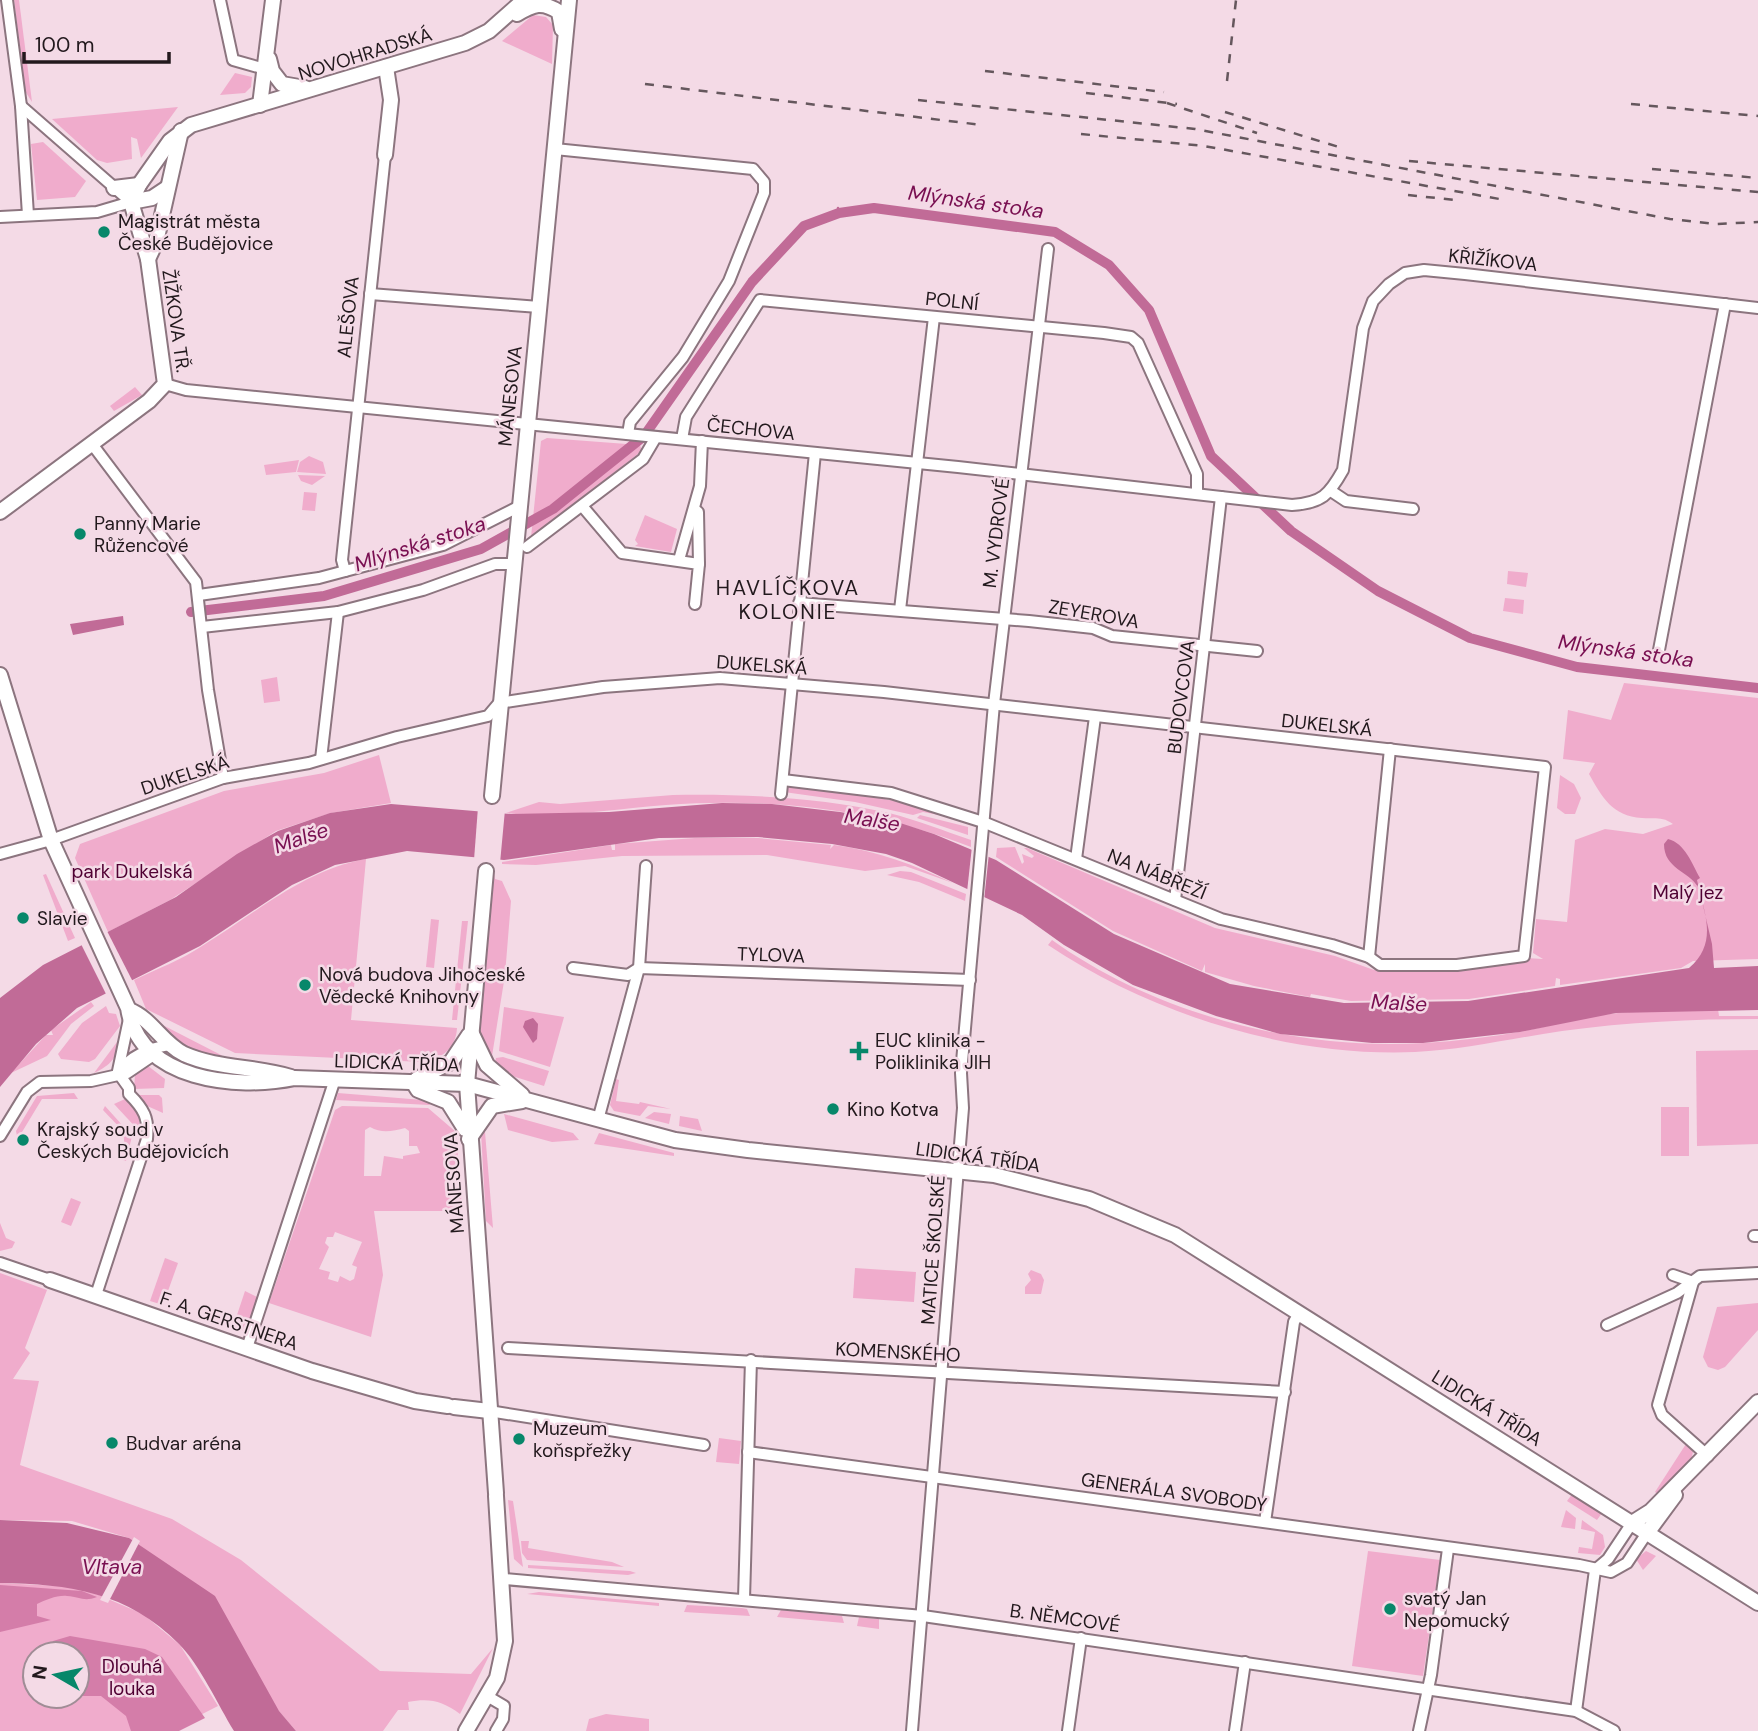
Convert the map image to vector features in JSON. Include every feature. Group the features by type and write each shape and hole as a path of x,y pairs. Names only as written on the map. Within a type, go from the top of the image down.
{"street":[{"path":"7,0 22,106 28,215"},
{"path":"220,0 233,60 265,69"},
{"path":"260,105 273,0"},
{"name":"NOVOHRADSKÁ","path":"181,130 465,43 489,31 524,0"},
{"name":"MÁNESOVA","path":"492,796 513,564 521,546 518,512 569,0"},
{"path":"489,31 532,5 543,4 559,12 564,46"},
{"path":"267,49 272,71 282,84 291,88 327,85"},
{"name":"ALEŠOVA","path":"345,571 342,561 391,100 386,68"},
{"path":"22,106 131,202"},
{"path":"131,202 139,185 181,130"},
{"path":"148,259 156,242 181,130"},
{"path":"555,149 753,169 764,182 764,193 729,281 683,357 630,422 629,434"},
{"path":"114,188 139,185"},
{"path":"0,217 97,212 152,198 167,188"},
{"name":"ŽIŽKOVA TŘ.","path":"0,512 92,444 159,392 165,384 148,259 131,202"},
{"name":"M. VYDROVÉ","path":"975,902 1002,620 1048,249"},
{"name":"KŘIŽÍKOVA","path":"1331,492 1343,470 1368,312 1381,291 1405,273 1424,270 1465,274 1758,308"},
{"path":"370,294 539,307"},
{"name":"POLNÍ","path":"682,439 686,417 760,300 1104,333 1131,337 1138,343 1197,474 1197,493"},
{"path":"1659,650 1725,304"},
{"path":"900,610 934,317"},
{"name":"ČECHOVA","path":"165,384 187,390 919,463 1272,503 1312,504 1331,492"},
{"path":"521,546 583,507 647,455 654,437"},
{"path":"679,560 700,486 702,441"},
{"path":"92,444 196,582 200,597 208,690 223,778"},
{"path":"781,794 815,453"},
{"path":"1331,492 1346,501 1413,509"},
{"name":"BUDOVCOVA","path":"1174,900 1221,497"},
{"path":"583,507 622,553 699,564"},
{"path":"694,509 698,512 699,564 695,604"},
{"path":"200,597 319,578 443,545 518,512"},
{"path":"203,624 338,612 424,590 495,564 513,564"},
{"name":"ZEYEROVA","path":"799,603 1093,628 1112,636 1257,651"},
{"path":"321,759 338,612"},
{"path":"0,675 51,840 129,1012 127,1039 117,1066 129,1088 129,1094 144,1110 148,1125 96,1295"},
{"name":"DUKELSKÁ","path":"0,854 51,840 223,778 321,759 397,737 488,716 499,703 603,687 720,678 994,704 1545,767 1524,956"},
{"path":"1076,859 1095,716"},
{"path":"1369,957 1390,749"},
{"name":"NA NÁBŘEŽÍ","path":"783,780 891,793 983,822 1221,919 1369,957 1380,965 1425,967 1524,956"},
{"path":"598,1120 639,968 646,866"},
{"name":"MÁNESOVA","path":"466,1731 497,1678 505,1642 503,1579 467,1084 486,871"},
{"name":"MATICE ŠKOLSKÉ","path":"912,1731 942,1372 975,902"},
{"name":"TYLOVA","path":"573,968 628,975 639,968 970,980"},
{"name":"LIDICKÁ TŘÍDA","path":"129,1012 139,1014 169,1045 205,1061 295,1078 467,1084 662,1137 721,1147 956,1171 1035,1183 1117,1209 1175,1234 1758,1603"},
{"name":"LIDICKÁ TŘÍDA","path":"129,1012 152,1051 176,1068 226,1082 267,1084 295,1078"},
{"path":"469,1139 459,1116 448,1101 418,1090 412,1081 451,1062 471,1033 487,1065 527,1100"},
{"path":"119,1074 122,1066 169,1045"},
{"path":"0,1136 27,1091 40,1083 91,1081 119,1074"},
{"path":"247,1348 335,1079"},
{"path":"469,1139 492,1107 527,1100"},
{"name":"F. A. GERSTNERA","path":"0,1263 247,1348 415,1401 704,1445"},
{"path":"1673,1275 1697,1279 1758,1273"},
{"path":"1607,1325 1666,1299 1697,1279"},
{"path":"1697,1279 1658,1405 1659,1411 1708,1456"},
{"path":"1265,1522 1294,1322 1299,1313"},
{"name":"KOMENSKÉHO","path":"508,1348 1285,1392"},
{"path":"744,1599 751,1360"},
{"path":"1576,1711 1595,1570 1608,1559 1632,1523 1651,1511 1708,1456 1758,1402"},
{"name":"GENERÁLA SVOBODY","path":"748,1452 1579,1565 1595,1570"},
{"path":"1595,1570 1611,1572 1626,1563 1679,1489 1679,1483"},
{"path":"1419,1731 1448,1549"},
{"name":"B. NĚMCOVÉ","path":"503,1579 923,1616 1576,1711 1594,1718 1612,1730"},
{"path":"1068,1731 1081,1638"},
{"path":"1235,1731 1245,1662"},
{"path":"487,1696 504,1706 503,1719 496,1731"},
{"path":"1591,1731 1594,1718"}],"green space":[{"path":"14,0 19,0 32,102 25,91"},
{"path":"533,15 546,17 553,25 552,64 502,41"},
{"path":"235,73 252,77 251,87 245,93 220,95"},
{"path":"178,107 141,158 137,139 131,137 132,159 107,163 97,160 52,119"},
{"path":"43,142 86,181 75,197 37,200 31,144"},
{"path":"135,387 142,395 114,411 110,406"},
{"path":"547,438 640,445 642,451 531,537 541,441"},
{"path":"309,456 323,462 326,474 297,472 300,462"},
{"path":"299,460 296,472 266,475 264,465"},
{"path":"298,475 325,476 312,485 301,481"},
{"path":"304,492 317,493 315,511 302,510"},
{"path":"645,515 677,529 671,552 635,546 638,544 635,540"},
{"path":"1508,571 1528,573 1526,587 1507,584"},
{"path":"1505,598 1524,600 1523,614 1503,611"},
{"path":"277,677 280,701 264,703 261,680"},
{"name":"Malý jez","path":"1624,683 1758,698 1758,959 1693,961 1681,968 1560,985 1560,979 1556,978 1555,986 1469,999 1351,1001 1311,994 1310,997 1254,986 1205,972 1205,964 1202,971 1113,931 996,857 997,848 1015,847 1022,864 1022,854 1032,858 1034,856 1024,848 1027,848 1215,928 1335,956 1374,970 1441,972 1522,962 1526,958 1543,959 1533,953 1536,919 1567,922 1575,840 1605,829 1643,834 1673,824 1662,819 1623,814 1609,804 1589,774 1595,763 1563,759 1568,710 1611,720"},
{"name":"park Dukelská","path":"379,755 391,803 331,813 276,831 170,900 108,932 75,858 80,844 224,791 324,773"},
{"path":"1560,775 1574,784 1581,798 1575,814 1565,814 1557,808"},
{"path":"785,786 893,800 955,818 923,812 913,815 855,802 784,792"},
{"path":"673,795 727,795 835,803 899,816 971,840 971,847 897,823 783,805 705,803 566,814 506,813 539,802 560,804"},
{"path":"920,815 968,827 968,835 917,818"},
{"path":"695,838 758,838 831,845 830,849 834,845 895,859 953,883 905,866 865,871 767,855 622,856 536,865 502,864 611,845 612,850 615,850 615,844"},
{"path":"366,859 351,1020 457,1028 451,1047 442,1055 422,1062 235,1053 146,1009 134,980 194,951 300,883 343,865"},
{"path":"900,871 911,872 966,894 965,901 919,882 887,875"},
{"path":"491,872 494,873 495,879 502,881 511,901 505,975 492,1056 489,1056 478,1032"},
{"path":"46,874 75,938 68,941 43,875"},
{"path":"431,919 439,920 434,968 426,967"},
{"path":"462,921 468,921 457,1020 452,1020"},
{"path":"1052,940 1092,966 1182,1007 1229,1022 1327,1041 1376,1044 1449,1041 1512,1033 1606,1014 1643,1011 1718,1009 1719,1016 1758,1016 1758,1019 1611,1025 1415,1052 1367,1052 1319,1047 1223,1027 1177,1011 1089,970 1048,945"},
{"path":"91,1002 94,1006 71,1024 47,1056 11,1073 46,1035 53,1035 51,1030"},
{"path":"106,1006 109,1013 116,1014 120,1026 95,1059 89,1062 61,1059 58,1054 82,1023"},
{"path":"504,1007 564,1017 550,1067 499,1051"},
{"path":"147,1017 221,1055 226,1060 183,1047"},
{"path":"120,1038 113,1060 94,1073"},
{"path":"1758,1050 1758,1144 1697,1146 1696,1051"},
{"path":"503,1057 549,1071 544,1086 509,1075 495,1063 496,1058"},
{"path":"148,1066 165,1079 164,1088 134,1089 135,1074"},
{"path":"616,1079 619,1080 616,1101 640,1102 671,1109 648,1106 640,1116 614,1111 610,1105"},
{"path":"74,1093 78,1099 42,1099 19,1137 17,1136 16,1131 37,1096"},
{"path":"338,1093 435,1101 429,1105 336,1100"},
{"path":"136,1095 159,1095 162,1098 163,1113 145,1105"},
{"path":"125,1099 139,1116 140,1132 114,1104"},
{"path":"105,1106 132,1136 126,1161 120,1159 124,1136 103,1110"},
{"path":"342,1106 428,1108 456,1132 462,1208 454,1208 452,1211 374,1211 383,1275 371,1337 269,1303 335,1110","holes":["370,1127 383,1131 405,1128 409,1131 409,1146 417,1146 420,1153 403,1156 403,1159 384,1156 381,1176 364,1176 365,1130","335,1232 362,1242 352,1265 357,1267 354,1279 350,1281 340,1276 338,1282 328,1279 330,1272 319,1269 329,1247 325,1243 327,1237 333,1237"]},
{"path":"1661,1107 1689,1107 1689,1156 1661,1156"},
{"path":"654,1112 671,1114 669,1124 645,1118"},
{"path":"504,1114 573,1133 579,1140 552,1142 508,1130"},
{"path":"680,1116 698,1119 702,1131 679,1126"},
{"path":"484,1120 493,1228 486,1221 481,1132"},
{"path":"599,1133 674,1153 674,1156 594,1144"},
{"path":"71,1198 81,1202 71,1226 61,1222"},
{"path":"0,1223 6,1238 15,1242 12,1248 0,1251"},
{"path":"165,1258 178,1263 163,1305 150,1301"},
{"path":"855,1268 916,1272 914,1302 853,1298"},
{"path":"1031,1270 1041,1274 1044,1280 1041,1294 1025,1294 1025,1287 1031,1280 1028,1274"},
{"path":"0,1273 47,1290 25,1348 30,1353 13,1379 39,1381 20,1465 172,1519 241,1560 380,1671 471,1674 493,1648 460,1714 436,1702 416,1701 408,1702 409,1710 398,1710 383,1731 296,1731 129,1538 72,1521 0,1520"},
{"path":"245,1291 259,1298 248,1331 232,1330"},
{"path":"1758,1303 1758,1330 1725,1367 1718,1370 1708,1367 1703,1357 1717,1307"},
{"path":"719,1438 741,1441 739,1464 716,1462"},
{"path":"1686,1444 1693,1452 1691,1460 1658,1494 1655,1492"},
{"path":"1573,1493 1602,1513 1597,1520 1567,1501"},
{"path":"508,1500 513,1501 523,1567 514,1559"},
{"path":"1566,1510 1576,1518 1575,1529 1561,1527"},
{"path":"1582,1520 1603,1535 1605,1547 1600,1555 1578,1553 1579,1547 1592,1549 1595,1532 1581,1529"},
{"path":"521,1541 529,1541 528,1548 612,1562 624,1567 527,1560 522,1553"},
{"path":"1368,1551 1440,1560 1423,1676 1352,1666"},
{"path":"1646,1551 1656,1556 1643,1570 1636,1559"},
{"path":"528,1565 636,1573 628,1575 528,1568"},
{"name":"Dlouhá louka","path":"0,1583 80,1587 143,1614 180,1645 218,1706 169,1731 0,1731"},
{"path":"0,1585 82,1591 97,1597 85,1599 63,1596 48,1599 37,1604 37,1616 51,1620 0,1632"},
{"path":"539,1592 659,1603 659,1606 527,1594"},
{"path":"687,1605 742,1608 747,1609 750,1616 684,1612"},
{"path":"781,1610 842,1616 844,1623 777,1617"},
{"path":"859,1617 879,1619 879,1629 857,1626"},
{"path":"70,1636 145,1649 162,1657 205,1718 179,1731 131,1731 126,1716 101,1696 91,1696 91,1640 56,1640"},
{"path":"606,1714 649,1719 649,1731 586,1731 589,1719"}],"water":[{"path":"123,616 124,625 73,635 70,624"},
{"name":"Malše","path":"722,803 772,804 894,821 934,834 996,860 1114,934 1230,984 1344,1003 1468,1001 1689,968 1703,950 1707,930 1705,916 1712,944 1714,968 1758,966 1758,1010 1616,1013 1520,1032 1423,1043 1372,1043 1280,1034 1216,1016 1133,985 1064,945 1022,915 912,863 886,854 832,844 758,837 659,838 504,860 407,851 335,865 292,885 200,946 77,1008 36,1044 0,1087 0,998 43,965 176,897 237,854 278,831 330,813 391,804 511,814 609,812"},
{"path":"1668,839 1679,845 1691,861 1700,878 1697,880 1701,899 1694,882 1668,859 1664,844"},
{"path":"533,1018 538,1024 537,1039 533,1043 523,1027 525,1021"},
{"name":"Vltava","path":"0,1520 67,1523 129,1538 215,1596 279,1711 296,1731 234,1731 201,1674 179,1644 159,1626 118,1602 74,1589 0,1583"}],"pier":[{"path":"478,807 505,810 500,863 474,860"},
{"path":"972,846 989,853 984,901 967,892"},
{"path":"106,929 133,982 107,996 80,942"},
{"path":"134,1537 140,1541 108,1603 100,1600"}],"waterway":[{"name":"Mlýnská stoka","path":"838,208 839,213"},
{"name":"Mlýnská stoka","path":"191,612 324,596 481,549 553,509 644,436 752,282 804,226 839,213 874,208 1055,232 1109,265 1149,310 1211,456 1291,531 1378,591 1470,638 1577,667 1758,688"}],"railway":[{"path":"1227,81 1236,0"},
{"path":"985,71 1164,92"},
{"path":"645,84 982,125"},
{"path":"1086,93 1177,104"},
{"path":"918,100 1195,129 1670,219 1716,224 1758,222"},
{"path":"1167,103 1257,133"},
{"path":"1631,104 1758,116"},
{"path":"1225,112 1342,148"},
{"path":"1081,134 1204,146 1505,200"},
{"path":"1409,161 1758,192"},
{"path":"1652,169 1758,178"},
{"path":"1408,195 1455,200"}],"place":[{"name":"Magistrát města České Budějovice","path":"104,232"},
{"name":"Panny Marie Růžencové","path":"80,534"},
{"name":"Slavie","path":"23,918"},
{"name":"Nová budova Jihočeské Vědecké Knihovny","path":"305,985"},
{"name":"EUC klinika - Poliklinika JIH","path":"859,1051"},
{"name":"Kino Kotva","path":"833,1109"},
{"name":"Krajský soud v Českých Budějovicích","path":"23,1140"},
{"name":"Muzeum koňspřežky","path":"519,1439"},
{"name":"Budvar aréna","path":"112,1443"},
{"name":"svatý Jan Nepomucký","path":"1390,1609"}],"district":[{"name":"HAVLÍČKOVA KOLONIE","path":"788,600"}]}
